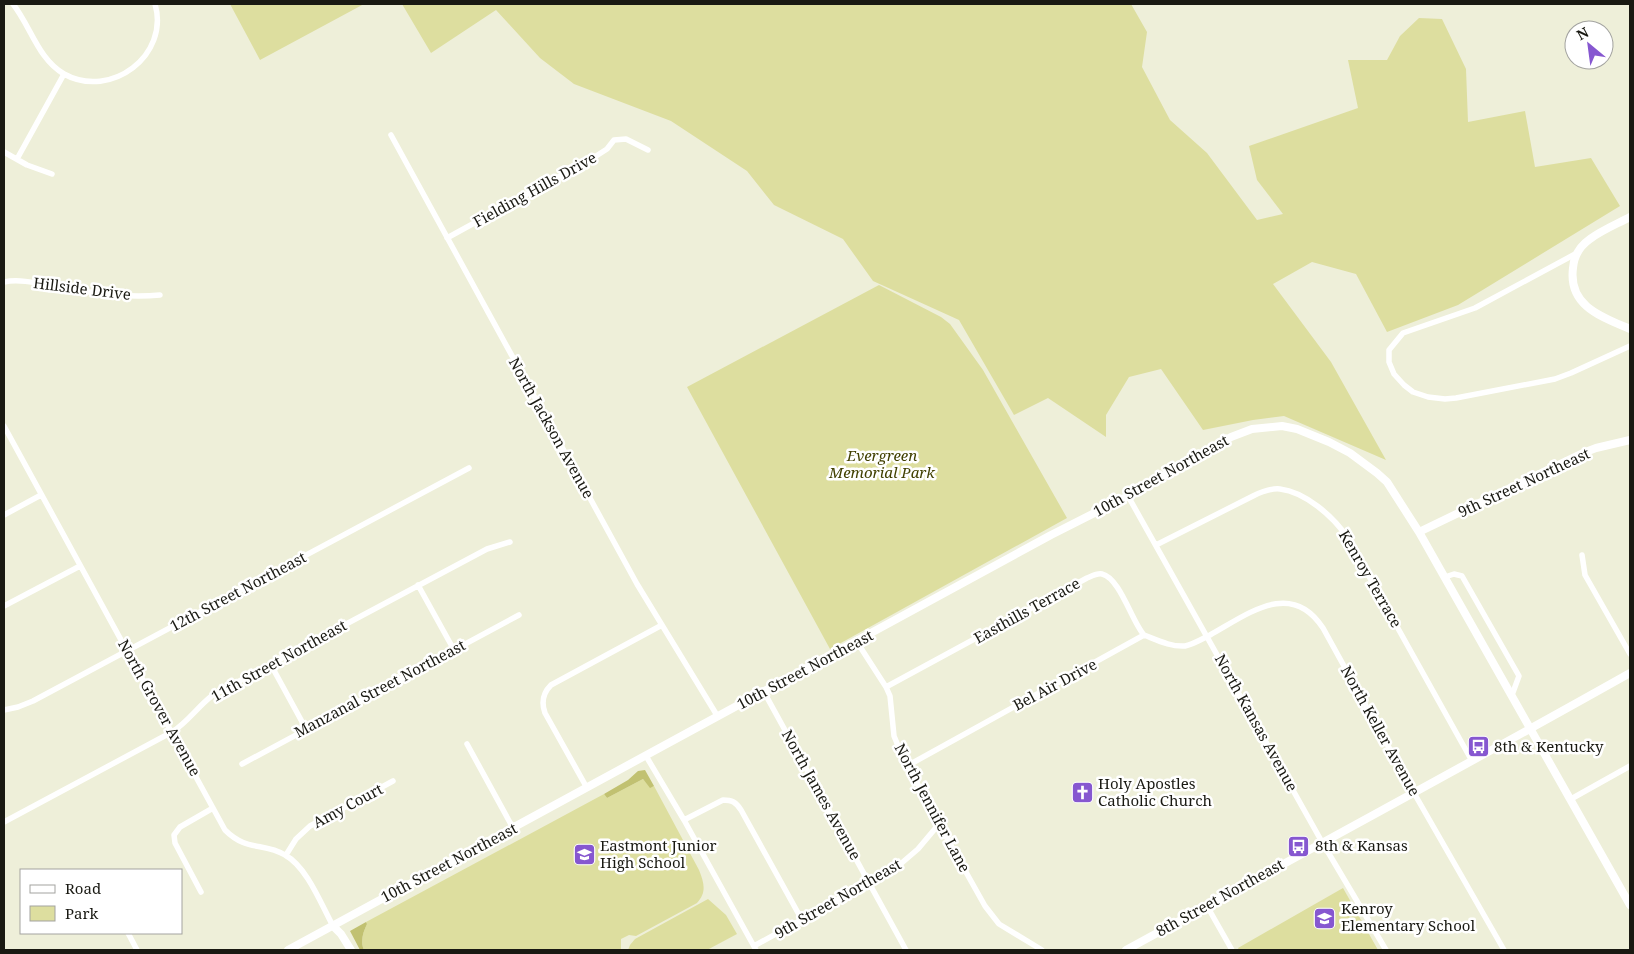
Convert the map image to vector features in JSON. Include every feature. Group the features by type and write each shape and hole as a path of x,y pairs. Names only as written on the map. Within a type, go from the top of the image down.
{"main road":[{"path":"1630,217 1589,240 1577,253 1572,276 1577,294 1588,308 1602,318 1630,330"},
{"name":"10th Street Northeast","path":"288,950 1051,535 1128,496 1231,438 1252,428 1282,426 1312,434 1350,453 1377,472 1395,494 1419,532 1512,694 1630,905"},
{"name":"9th Street Northeast","path":"1419,532 1577,456 1596,448 1630,440"},
{"name":"8th Street Northeast","path":"1126,950 1139,947 1207,906 1630,673"},
{"name":"North Grover Avenue","path":"333,926 341,934 351,950"}],"street":[{"path":"13,4 41,52 51,64 64,74 79,80 98,82 113,79 130,71 142,61 152,44 157,26 155,4"},
{"path":"17,159 64,74"},
{"name":"North Jackson Avenue","path":"391,135 636,584 718,717"},
{"name":"Fielding Hills Drive","path":"447,238 593,158 607,149 614,140 626,139 648,150"},
{"path":"4,152 27,165 52,174"},
{"path":"1577,253 1475,308 1403,333 1389,350 1389,362 1394,374 1413,392 1428,397 1445,399 1554,379 1630,346"},
{"name":"Hillside Drive","path":"4,282 20,281 112,296 160,295"},
{"name":"North Grover Avenue","path":"4,426 225,830 237,840 249,845 286,855 303,872 333,926"},
{"name":"12th Street Northeast","path":"4,710 25,705 127,650 182,623 469,468"},
{"name":"Kenroy Terrace","path":"1156,545 1268,490 1290,491 1331,516 1347,537 1472,761"},
{"path":"4,515 41,495"},
{"name":"North Kansas Avenue","path":"1128,496 1322,842 1386,950"},
{"name":"11th Street Northeast","path":"4,822 172,732 188,720 213,695 487,549 510,542"},
{"path":"1582,555 1585,575 1630,654"},
{"path":"4,606 80,566"},
{"name":"Easthills Terrace","path":"886,687 1096,574 1105,575 1114,582 1138,628 1144,635"},
{"path":"1445,578 1454,574 1462,576 1519,676 1512,694"},
{"path":"418,585 454,650"},
{"name":"North Keller Avenue","path":"1207,636 1270,604 1290,603 1301,606 1309,611 1323,628 1414,793 1483,910 1504,950"},
{"name":"Manzanal Street Northeast","path":"242,764 519,615"},
{"path":"587,788 545,713 543,707 544,695 551,685 662,625"},
{"path":"1144,635 1180,646 1189,645 1207,636"},
{"name":"Bel Air Drive","path":"908,766 1144,635"},
{"name":"North Jennifer Lane","path":"857,642 890,696 894,736 908,766 992,916 1008,931 1042,950"},
{"path":"271,664 306,729"},
{"name":"North James Avenue","path":"764,692 906,950"},
{"path":"468,744 513,828"},
{"path":"646,756 755,948"},
{"path":"1570,799 1630,766"},
{"name":"Amy Court","path":"286,855 296,839 310,826 393,781"},
{"path":"684,820 723,800 736,803 802,920"},
{"path":"201,892 175,843 174,835 180,827 213,808"},
{"name":"9th Street Northeast","path":"755,948 802,920 870,884 904,862 939,824"},
{"path":"1207,906 1232,950"},
{"path":"129,934 138,950"}],"green space":[{"path":"230,4 364,4 260,60"},
{"path":"402,4 1131,4 1147,32 1142,67 1170,120 1207,153 1257,220 1283,214 1257,180 1249,146 1358,108 1348,60 1387,60 1400,36 1419,18 1442,19 1466,69 1468,122 1525,111 1535,167 1591,158 1620,206 1458,305 1387,332 1356,274 1312,262 1273,284 1331,362 1386,460 1284,416 1203,430 1161,369 1129,377 1106,415 1106,437 1048,398 1014,415 959,320 873,281 843,239 774,205 747,171 671,121 574,84 540,58 496,10 431,53"},
{"name":"Evergreen Memorial Park","path":"879,285 941,317 950,324 983,370 1067,518 830,649 687,387"},
{"name":"Eastmont Junior High School","path":"643,779 650,787 654,786 699,870 703,891 697,903 636,936 629,935 621,939 621,950 364,950 362,940 366,922 604,794 607,798"},
{"name":"Kenroy Elementary School","path":"1343,888 1378,950 1239,950 1238,948"},
{"path":"708,899 726,915 737,934 707,950 628,950 635,939"}],"shaded area":[{"path":"645,770 654,786 650,788 643,779 607,798 604,794 628,780 638,771"},
{"path":"366,922 362,940 364,950 360,950 350,931"}],"place":[{"name":"8th & Kentucky","path":"1478,747"},
{"name":"Holy Apostles Catholic Church","path":"1082,793"},
{"name":"8th & Kansas","path":"1299,846"},
{"name":"Eastmont Junior High School","path":"584,855"},
{"name":"Kenroy Elementary School","path":"1325,918"}]}
